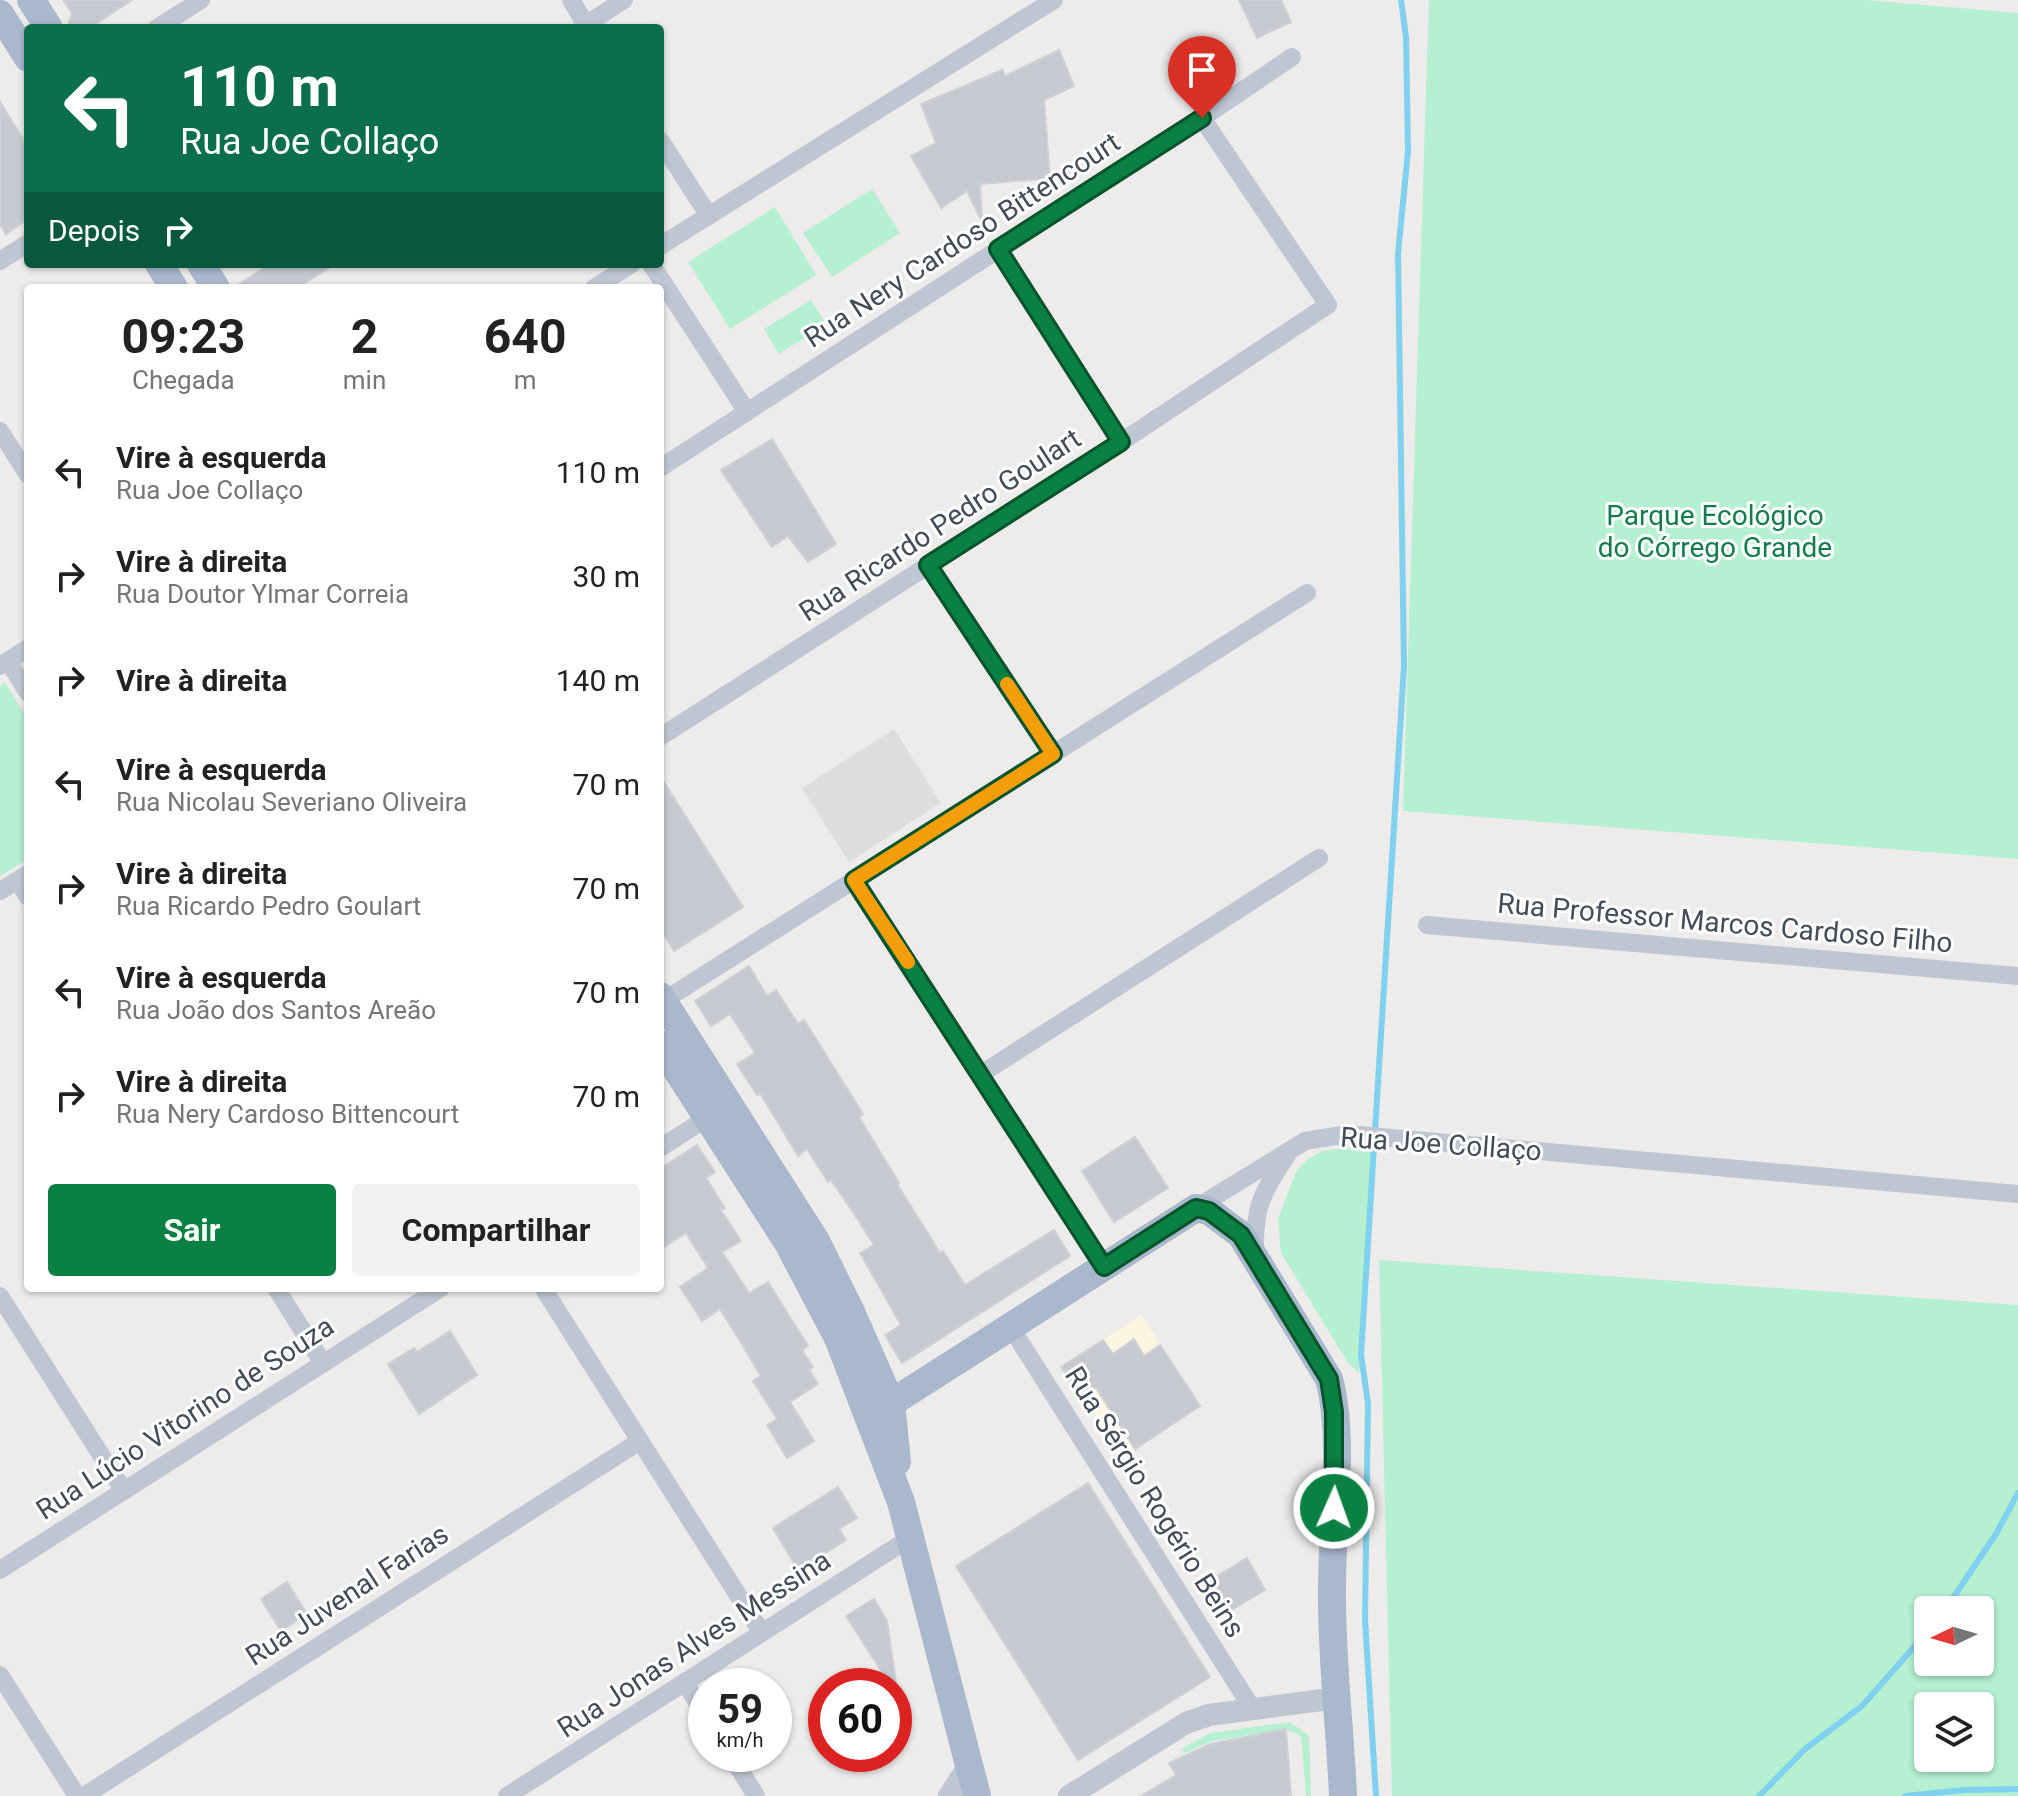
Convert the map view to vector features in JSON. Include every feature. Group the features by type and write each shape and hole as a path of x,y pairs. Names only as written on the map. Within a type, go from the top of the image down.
{"main road":[{"path":"31,0 46,24"},
{"path":"0,14 24,52"},
{"path":"664,1004 816,1241 852,1314 891,1403 901,1502"},
{"path":"664,1050 811,1284 838,1338 901,1502 977,1796"},
{"path":"1196,1208 1223,1219 1241,1235 1329,1379 1334,1395 1336,1449 1332,1626 1343,1796"},
{"name":"Rua Joe Collaço","path":"891,1403 1196,1208"}],"street":[{"path":"163,24 201,0"},
{"path":"571,0 583,24"},
{"path":"589,24 624,0"},
{"path":"664,244 1054,0"},
{"name":"Rua Nery Cardoso Bittencourt","path":"664,465 1292,57"},
{"name":"Rua Ricardo Pedro Goulart","path":"664,734 1121,442 1328,305 1202,118"},
{"path":"664,146 709,216"},
{"path":"0,261 24,246"},
{"path":"998,249 1121,442"},
{"path":"600,284 626,268"},
{"path":"664,284 747,412"},
{"path":"0,431 24,469"},
{"path":"928,565 1053,754"},
{"path":"664,997 1307,593"},
{"path":"24,650 4,663 24,688"},
{"path":"981,1074 1319,858"},
{"path":"0,891 23,877"},
{"path":"854,880 1104,1267"},
{"name":"Rua Professor Marcos Cardoso Filho","path":"1427,925 2018,976"},
{"path":"664,1145 707,1118"},
{"name":"Rua Joe Collaço","path":"1196,1208 1291,1149 1319,1137 1360,1134 2018,1194"},
{"path":"1255,1256 1254,1226 1262,1194 1291,1149"},
{"path":"279,1292 323,1363"},
{"name":"Rua Lúcio Vitorino de Souza","path":"0,1570 435,1292"},
{"path":"546,1292 762,1633"},
{"path":"0,1296 124,1491"},
{"name":"Rua Sérgio Rogério Beins","path":"1010,1326 1252,1708"},
{"name":"Rua Juvenal Farias","path":"84,1796 640,1441"},
{"name":"Rua Jonas Alves Messina","path":"507,1796 910,1538"},
{"path":"0,1675 77,1796"},
{"path":"685,1683 688,1688"},
{"path":"1069,1796 1186,1723 1209,1715 1337,1698"},
{"path":"949,1796 969,1765"},
{"path":"741,1772 756,1796"}],"shaded area":[{"path":"894,729 941,803 849,862 802,788"},
{"path":"1141,1315 1200,1406 1121,1458 1061,1367"}],"green space":[{"name":"Parque Ecológico do Córrego Grande","path":"1429,0 1866,0 2018,13 2018,859 1403,811"},
{"path":"872,189 900,233 832,277 803,233"},
{"path":"775,207 816,275 730,329 688,262"},
{"path":"811,300 826,324 779,354 764,329"},
{"path":"5,683 24,714 24,861 0,876 0,686"},
{"path":"1374,1144 1359,1373 1348,1363 1281,1253 1278,1219 1296,1172 1308,1159 1322,1151"},
{"path":"1379,1260 2018,1305 2018,1796 1392,1796"},
{"path":"1290,1722 1309,1736 1311,1796 1306,1796 1301,1736 1286,1729 1212,1741 1185,1753 1181,1749 1210,1733"}],"building":[{"path":"63,0 132,0 96,24 68,24 72,13"},
{"path":"1239,0 1281,0 1291,22 1257,38"},
{"path":"1059,50 1074,86 1044,100 1050,178 980,184 982,222 967,191 941,208 911,156 936,143 921,104 1002,70 1005,76"},
{"path":"0,102 24,141 24,222 6,234 0,224"},
{"path":"264,268 329,268 303,284 239,284"},
{"path":"772,439 836,544 808,562 788,536 772,547 721,470"},
{"path":"664,782 743,907 674,951 664,935"},
{"path":"749,966 767,996 776,990 798,1024 804,1020 863,1114 859,1117 897,1184 940,1253 943,1251 965,1285 1054,1230 1070,1256 902,1363 885,1335 901,1325 860,1253 874,1245 807,1149 798,1156 760,1093 757,1095 737,1064 755,1053 730,1014 711,1026 695,1001"},
{"path":"1135,1137 1168,1188 1114,1222 1082,1171"},
{"path":"697,1145 715,1172 706,1178 725,1208 721,1210 741,1241 722,1252 749,1293 768,1282 808,1346 802,1350 813,1367 809,1370 818,1384 790,1402 814,1441 787,1458 767,1425 777,1419 753,1381 761,1376 720,1309 702,1321 680,1287 708,1268 686,1233 664,1247 664,1166"},
{"path":"450,1331 477,1375 419,1414 388,1364 414,1348 417,1352"},
{"path":"1134,1339 1144,1356 1160,1345 1200,1406 1135,1449 1096,1388 1081,1397 1061,1367 1103,1340 1113,1354"},
{"path":"1088,1483 1210,1677 1078,1760 956,1566"},
{"path":"838,1487 857,1518 839,1529 846,1540 798,1570 773,1528"},
{"path":"1247,1558 1265,1590 1223,1615 1204,1584"},
{"path":"287,1582 307,1614 281,1631 261,1599"},
{"path":"874,1599 887,1621 894,1668 879,1668 846,1616"},
{"path":"1286,1729 1291,1796 1141,1796 1176,1775 1169,1763 1210,1744"}],"waterway":[{"path":"1376,1796 1365,1620 1368,1403 1361,1355 1404,666 1398,254 1408,151 1406,37 1401,0"},
{"path":"1954,1596 1996,1534 2018,1493"},
{"path":"1759,1796 1805,1749 1862,1706 1914,1647"},
{"path":"1905,1796 2018,1789"}],"slow traffic":[{"path":"908,962 854,880 1053,754 1007,684"}],"route":[{"path":"1202,118 998,249 1121,442 928,565 1053,754 854,880 1104,1267 1196,1208 1223,1219 1241,1235 1329,1379 1334,1395 1334,1508"}]}
